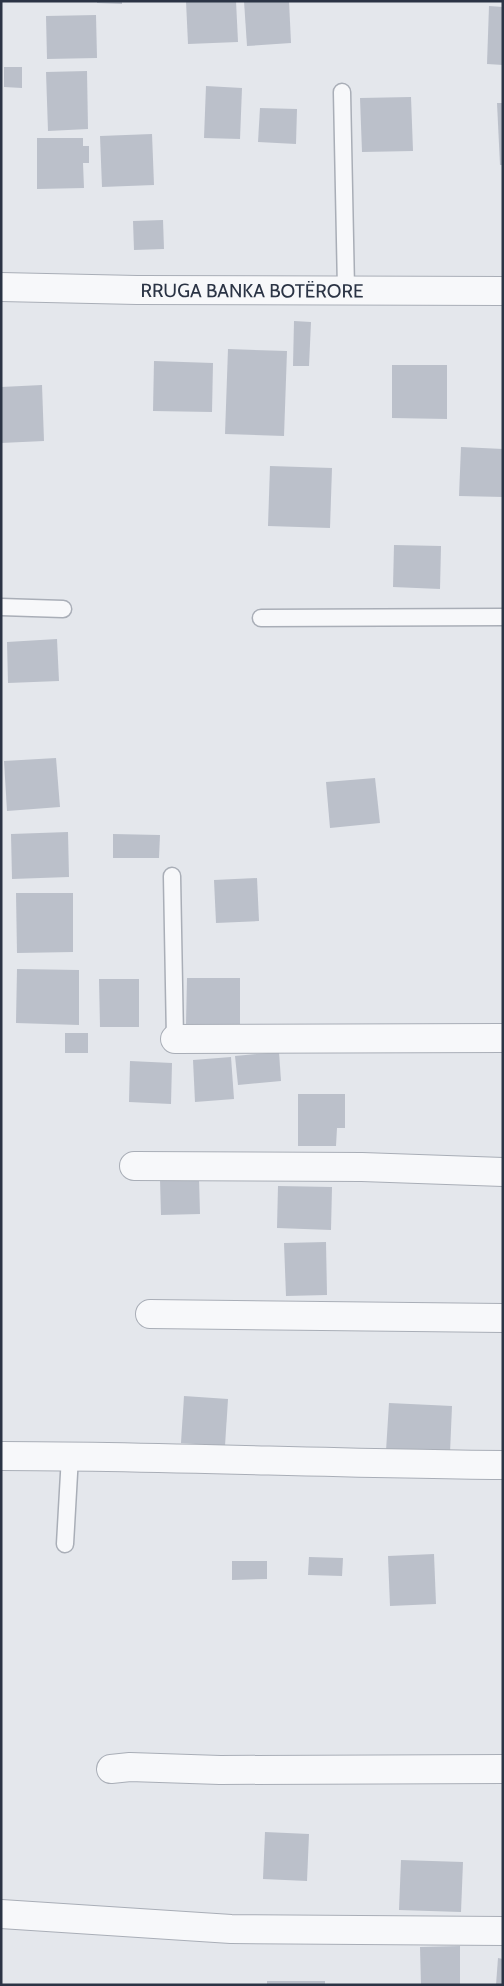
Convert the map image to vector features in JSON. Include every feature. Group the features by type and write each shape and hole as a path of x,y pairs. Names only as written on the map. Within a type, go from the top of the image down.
{"street":[{"name":"RRUGA BANKA BOTËRORE","path":"2,281 137,290 503,291"},
{"path":"175,1039 503,1038"},
{"path":"134,1166 362,1167 503,1172"},
{"path":"150,1314 503,1318"},
{"path":"1,1456 503,1465"},
{"path":"112,1769 130,1767 220,1770 503,1769"},
{"path":"1,1914 230,1929 503,1930"}],"lane":[{"path":"342,92 346,290"},
{"path":"1,607 63,609"},
{"path":"261,618 503,616"},
{"path":"172,876 175,1039"},
{"path":"65,1544 70,1456"}],"building":[{"path":"97,1 122,1 122,4 97,3"},
{"path":"186,1 236,1 238,42 188,44"},
{"path":"244,1 289,1 291,43 247,46"},
{"path":"489,6 503,7 503,65 487,64"},
{"path":"96,15 97,58 47,59 46,16"},
{"path":"4,67 22,67 22,88 4,87"},
{"path":"87,71 88,129 48,131 46,72"},
{"path":"206,86 242,88 240,139 204,138"},
{"path":"411,97 413,151 362,152 360,98"},
{"path":"497,103 503,103 503,165 500,165"},
{"path":"260,108 297,109 296,144 258,142"},
{"path":"152,134 154,185 102,187 100,136"},
{"path":"37,138 83,138 83,146 89,146 89,163 83,163 84,188 37,189"},
{"path":"163,220 164,249 134,250 133,221"},
{"path":"294,321 311,322 309,366 293,366"},
{"path":"228,349 287,351 284,436 225,434"},
{"path":"154,361 213,363 212,412 153,411"},
{"path":"392,365 447,365 447,419 392,418"},
{"path":"42,385 44,441 1,443 1,387"},
{"path":"461,447 503,449 503,497 459,496"},
{"path":"270,466 332,468 330,528 268,526"},
{"path":"394,545 441,546 440,589 393,587"},
{"path":"57,639 59,681 8,683 7,642"},
{"path":"56,758 60,807 7,811 4,761"},
{"path":"375,778 380,823 330,828 326,782"},
{"path":"68,832 69,877 12,879 11,834"},
{"path":"113,834 160,835 159,858 113,858"},
{"path":"257,878 259,921 216,923 214,880"},
{"path":"16,893 73,893 73,952 17,953"},
{"path":"17,969 79,970 79,1025 16,1023"},
{"path":"187,978 240,978 240,1024 186,1024"},
{"path":"99,979 139,979 139,1027 100,1027"},
{"path":"65,1033 88,1033 88,1053 65,1053"},
{"path":"279,1052 281,1081 238,1085 235,1056"},
{"path":"231,1057 234,1099 195,1102 193,1060"},
{"path":"130,1061 172,1063 171,1104 129,1102"},
{"path":"298,1094 345,1094 345,1128 337,1128 336,1146 298,1146"},
{"path":"199,1178 200,1214 161,1215 160,1179"},
{"path":"278,1186 332,1187 331,1230 277,1228"},
{"path":"326,1242 327,1295 286,1296 284,1243"},
{"path":"184,1396 228,1399 225,1446 181,1443"},
{"path":"389,1403 452,1406 450,1453 386,1451"},
{"path":"434,1554 436,1604 390,1606 388,1556"},
{"path":"309,1557 343,1558 342,1576 308,1575"},
{"path":"232,1561 267,1561 267,1579 232,1580"},
{"path":"265,1832 309,1834 307,1881 263,1879"},
{"path":"401,1860 463,1862 461,1912 399,1910"},
{"path":"460,1946 460,1985 421,1985 420,1947"},
{"path":"498,1958 503,1959 503,1985 496,1985"},
{"path":"267,1981 325,1981 325,1985 267,1985"}]}
